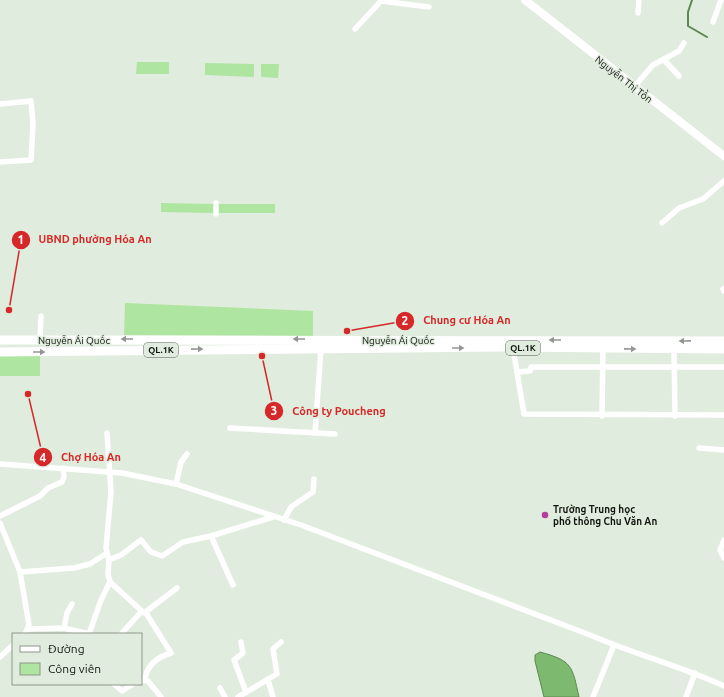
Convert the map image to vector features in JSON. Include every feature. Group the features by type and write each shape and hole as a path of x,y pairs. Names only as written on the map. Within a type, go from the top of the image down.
{"main road":[{"name":"Nguyễn Ái Quốc","path":"0,340 513,348 674,350 724,349"},
{"name":"Nguyễn Ái Quốc","path":"321,344 724,341"},
{"name":"QL.1K","path":"0,352 321,344"}],"street":[{"name":"Nguyễn Thị Tồn","path":"530,0 634,87 724,156"},
{"path":"638,13 639,0"},
{"path":"713,22 721,0"},
{"path":"356,29 379,2 409,2 429,7"},
{"path":"634,87 654,65 679,52 684,43"},
{"path":"664,60 679,76"},
{"path":"0,104 31,101 33,124 31,160 0,162"},
{"path":"662,223 679,208 703,199 724,181"},
{"path":"216,203 216,214"},
{"path":"40,340 41,316"},
{"path":"315,433 321,344"},
{"path":"513,348 524,414 602,416 724,415"},
{"path":"602,416 603,349"},
{"path":"674,350 675,416"},
{"path":"517,372 530,371 531,367 724,367"},
{"path":"230,428 334,434"},
{"path":"107,433 111,492 106,542 109,560 108,574 110,582 143,612 171,653 160,656 147,672 143,680 161,697"},
{"path":"699,448 724,450"},
{"path":"176,484 181,462 187,454"},
{"path":"0,464 109,472 147,477 176,484 284,520 614,645 695,673 724,686"},
{"path":"0,516 40,496 48,488 62,482 64,477 63,468"},
{"path":"284,520 291,507 313,492 314,479"},
{"path":"256,510 259,522"},
{"path":"109,560 121,555 141,540 151,552 162,556 183,542 211,536 274,517"},
{"path":"0,524 20,572 27,631 64,628 85,633"},
{"path":"211,536 233,585"},
{"path":"724,540 720,550 724,558"},
{"path":"20,572 74,568 90,564 107,553"},
{"path":"89,633 101,600 110,582"},
{"path":"122,633 143,612 177,588"},
{"path":"64,628 67,613 72,604"},
{"path":"241,642 243,653 234,660 246,692"},
{"path":"238,697 268,680 277,673 273,652 275,646 281,642"},
{"path":"593,697 614,645"},
{"path":"0,657 12,646"},
{"path":"686,697 695,673"},
{"path":"268,680 272,697"},
{"path":"115,685 126,697"},
{"path":"122,691 131,685"},
{"path":"220,688 225,697"}],"green space":[{"path":"137,62 169,62 169,74 136,74"},
{"path":"205,63 254,64 254,77 205,75"},
{"path":"261,64 279,64 278,78 261,77"},
{"path":"161,203 214,204 214,213 161,212"},
{"path":"218,204 275,204 275,213 218,213"},
{"path":"125,303 313,311 313,336 124,335"},
{"path":"0,355 40,355 40,376 0,376"}],"shaded area":[{"path":"540,652 559,658 569,666 575,678 579,697 544,697 535,661 535,655"}],"waterway":[{"path":"692,0 688,12 688,26 707,37"}],"place":[{"name":"UBND phường Hóa An","path":"9,310"},
{"name":"Chung cư Hóa An","path":"347,331"},
{"name":"Công ty Poucheng","path":"262,356"},
{"name":"Chợ Hóa An","path":"28,394"},
{"name":"Trường Trung học phổ thông Chu Văn An","path":"545,515"}]}
